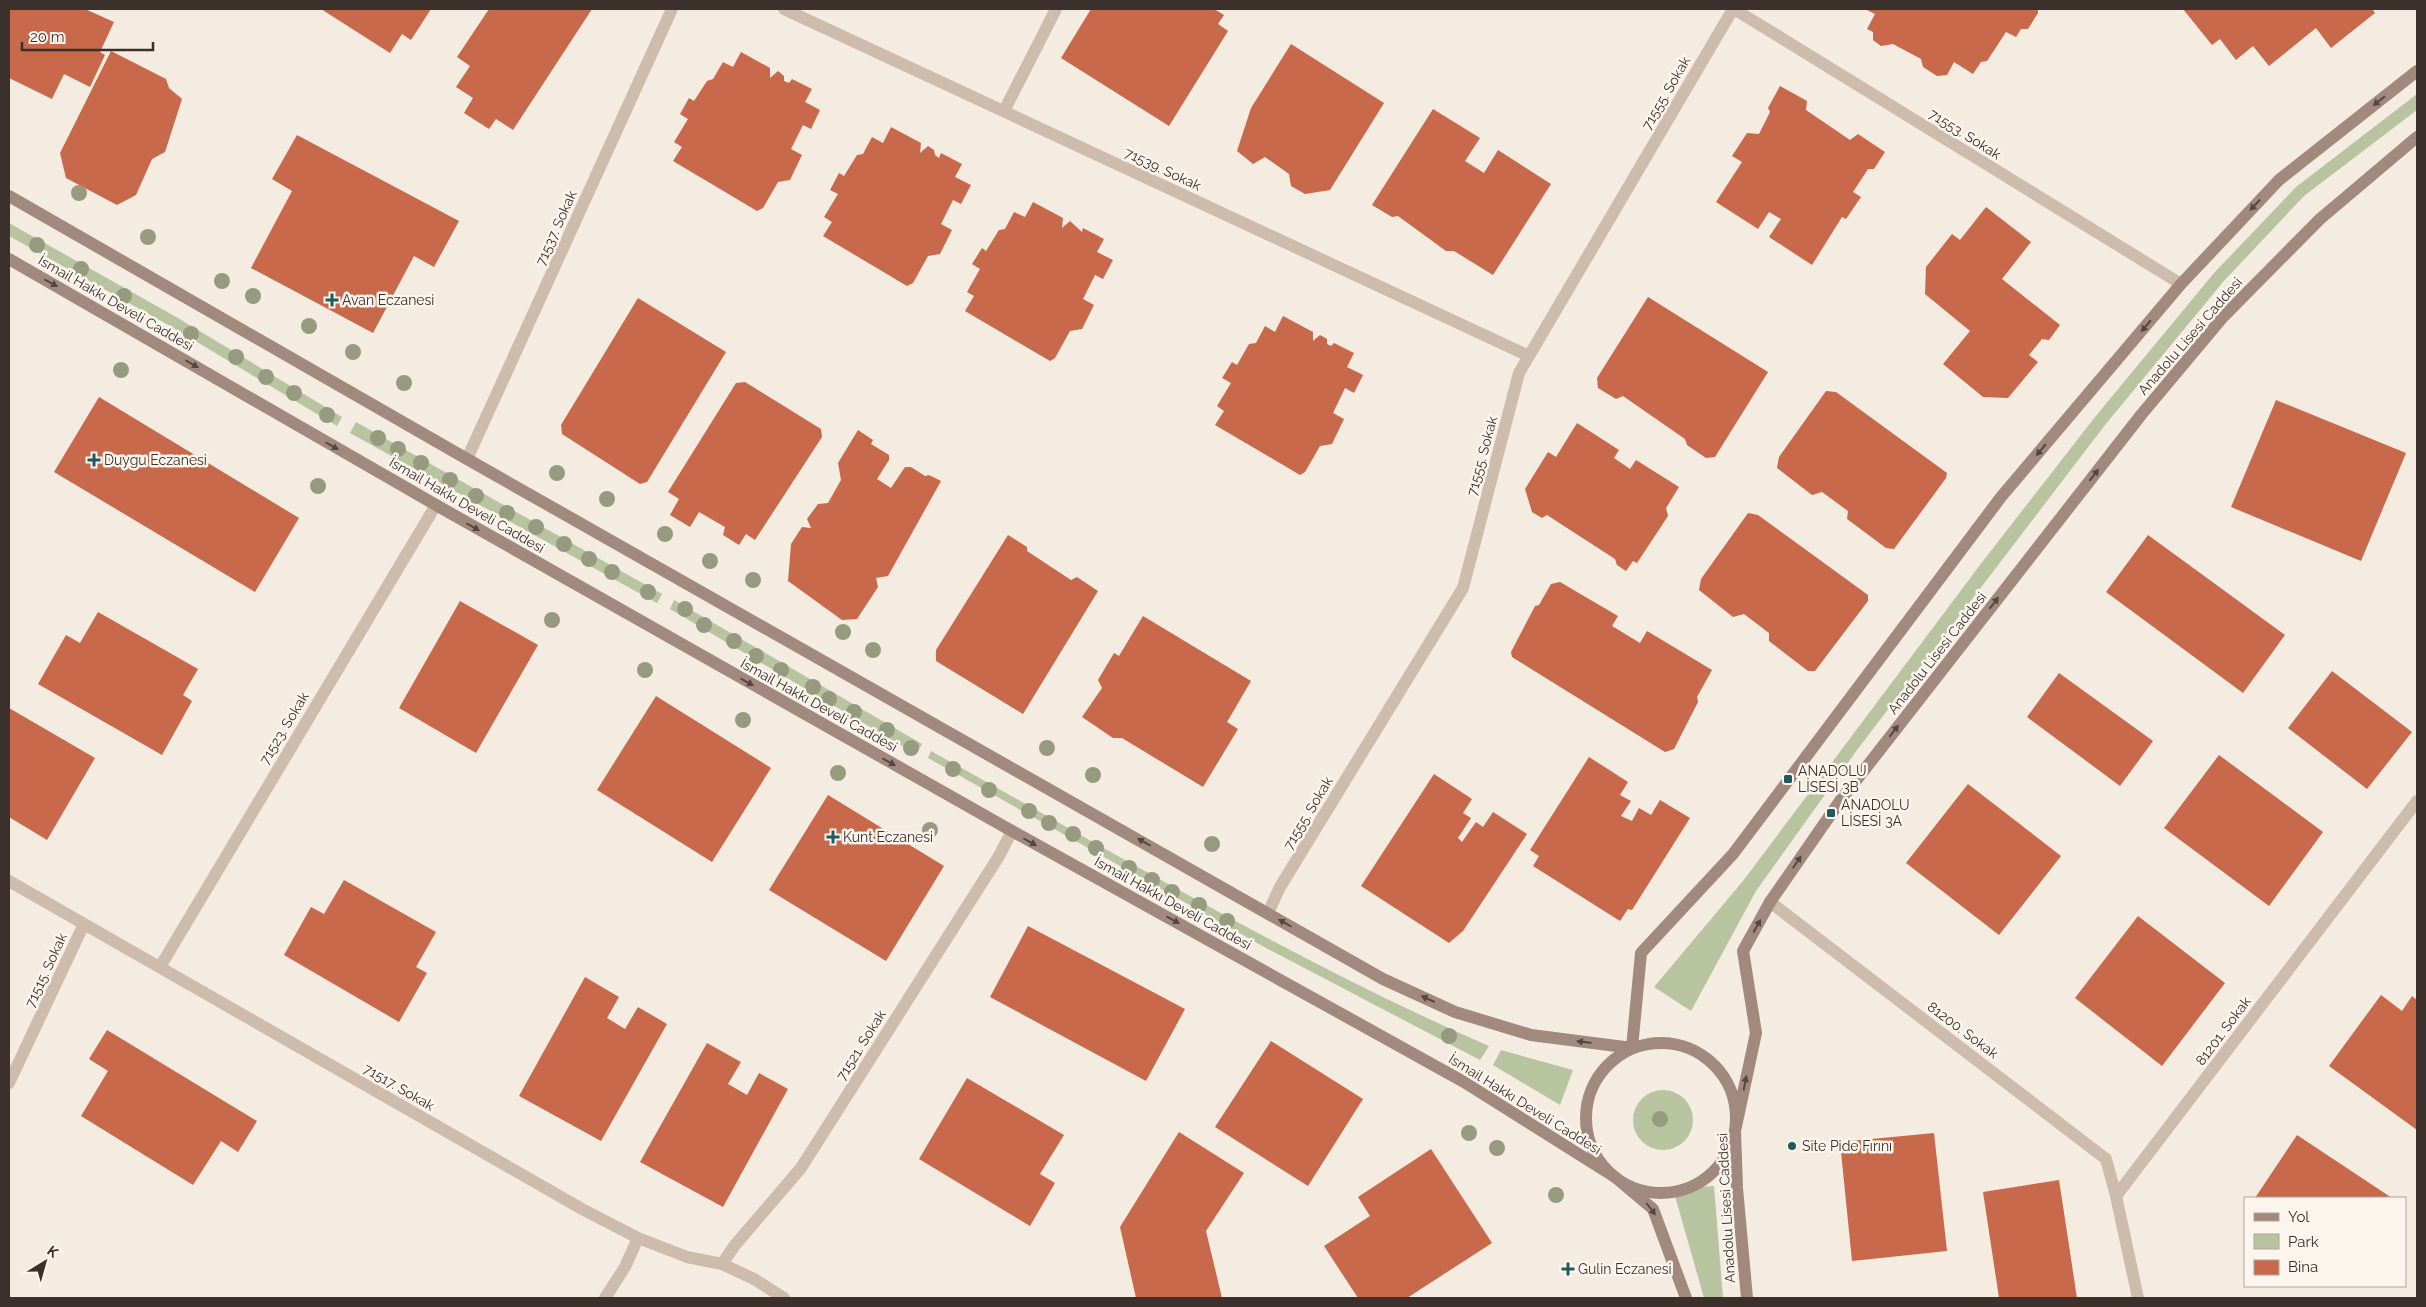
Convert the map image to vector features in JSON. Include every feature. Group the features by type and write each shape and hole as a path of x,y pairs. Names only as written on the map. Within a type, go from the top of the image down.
{"street":[{"name":"71537. Sokak","path":"467,459 672,9"},
{"name":"71539. Sokak","path":"784,9 1529,356"},
{"path":"1004,111 1056,9"},
{"name":"71553. Sokak","path":"1733,9 2181,284"},
{"name":"71555. Sokak","path":"1268,913 1280,887 1463,588 1519,373 1733,9"},
{"path":"1632,1048 1641,954 1733,854 2001,497 2181,284 2279,180 2417,71"},
{"name":"Anadolu Lisesi Caddesi","path":"1747,1298 1737,1188 1735,1131 1756,1033 1743,951 1770,902 1840,801 2141,415 2223,317 2320,219 2417,136"},
{"path":"9,196 467,459 1383,979 1455,1012 1531,1035 1632,1048 1654,1043 1677,1045 1698,1053 1716,1067 1729,1086 1735,1108 1735,1131 1727,1154 1711,1174 1689,1188 1663,1193 1638,1190 1615,1177"},
{"name":"İsmail Hakkı Develi Caddesi","path":"9,259 436,505 1012,831 1464,1082 1615,1177"},
{"name":"71523. Sokak","path":"160,967 436,505"},
{"name":"81201. Sokak","path":"2116,1196 2417,801"},
{"name":"71521. Sokak","path":"722,1264 735,1245 801,1168 999,856 1012,831"},
{"name":"71517. Sokak","path":"9,881 582,1209 638,1238 687,1257 722,1264 754,1279 784,1298"},
{"name":"81200. Sokak","path":"1770,902 2106,1159 2116,1196"},
{"name":"71515. Sokak","path":"9,1083 84,924"},
{"path":"1632,1048 1610,1063 1594,1083 1586,1108 1587,1134 1597,1158 1615,1177 1653,1209 1686,1298"},
{"path":"2116,1196 2138,1298"},
{"path":"605,1298 625,1267 638,1238"}],"green space":[{"path":"2417,94 2417,110 2304,196 2223,282 2105,425 1857,750 1756,891 1691,1011 1654,987 1743,881 1983,561 2095,417 2214,273 2296,187"},
{"path":"9,223 178,318 342,417 337,426 172,327 9,236"},
{"path":"356,422 662,594 657,603 350,433"},
{"path":"674,600 922,744 916,754 670,609"},
{"path":"931,751 1276,943 1346,979 1489,1046 1480,1060 1266,948 928,758"},
{"path":"1501,1050 1573,1070 1560,1105 1493,1065"},
{"path":"1657,1090 1669,1090 1680,1095 1688,1103 1693,1114 1691,1132 1680,1145 1669,1150 1657,1150 1646,1145 1638,1137 1633,1126 1633,1114 1638,1103 1646,1095"},
{"path":"1714,1186 1723,1298 1704,1298 1673,1189"}],"building":[{"path":"9,9 85,9 114,22 100,52 105,55 90,87 64,74 52,99 9,78"},
{"path":"321,9 431,9 411,40 402,34 390,53"},
{"path":"489,9 592,9 513,130 496,119 489,129 464,113 473,98 456,87 470,66 457,57"},
{"path":"1091,9 1214,9 1224,15 1218,24 1228,31 1169,126 1061,58"},
{"path":"1865,9 2038,9 2038,13 2028,29 2021,29 2016,37 2006,32 1987,61 1981,62 1973,74 1954,62 1947,75 1937,76 1923,67 1921,59 1893,44 1881,46 1873,40 1873,32 1867,29 1875,14"},
{"path":"2183,9 2372,9 2375,13 2331,48 2316,28 2269,66 2253,46 2236,60 2220,39 2212,45"},
{"path":"1291,44 1384,103 1330,190 1305,194 1291,186 1289,174 1265,157 1253,164 1237,151 1251,108"},
{"path":"111,51 166,79 169,88 182,99 165,152 152,159 136,195 117,205 66,178 60,153"},
{"path":"741,52 770,68 770,78 778,71 784,76 784,81 789,83 792,79 812,89 805,102 820,110 811,129 803,125 791,149 802,155 790,180 778,182 763,208 757,211 673,161 682,147 674,142 688,119 680,114 689,98 694,101 707,81 713,79 723,62 733,67"},
{"path":"1780,86 1807,101 1806,110 1850,140 1858,134 1885,152 1874,169 1868,169 1853,192 1861,197 1846,219 1842,217 1812,265 1769,237 1781,219 1769,212 1758,229 1716,202 1742,162 1732,156 1747,133 1759,134 1770,112 1768,108"},
{"path":"1433,109 1480,138 1465,161 1484,173 1498,150 1551,184 1493,275 1454,251 1446,251 1398,216 1392,217 1372,205"},
{"path":"891,127 921,143 920,153 928,146 934,150 935,155 939,158 941,153 962,164 955,177 971,185 961,204 953,200 941,224 952,230 940,254 928,256 913,283 907,286 823,236 832,222 824,217 838,194 830,190 839,173 844,176 857,155 863,154 872,137 883,143"},
{"path":"297,135 459,221 434,267 414,256 373,333 251,268 292,191 272,179"},
{"path":"1033,202 1063,218 1062,228 1070,221 1082,232 1083,228 1104,239 1097,252 1113,260 1103,279 1095,275 1083,299 1094,305 1082,329 1070,331 1055,358 1050,361 965,311 974,296 967,292 980,269 972,264 982,248 986,251 999,230 1005,229 1014,212 1025,217"},
{"path":"1986,207 2031,242 2002,279 2060,325 2049,340 2042,339 2029,355 2038,362 2008,398 1983,397 1943,364 1970,331 1925,294 1926,267 1952,234 1960,240"},
{"path":"1648,297 1768,372 1715,457 1706,458 1687,445 1685,439 1623,396 1616,399 1598,388 1597,378"},
{"path":"638,298 726,352 647,482 640,484 562,434 561,425"},
{"path":"1283,316 1313,332 1313,341 1320,335 1327,339 1327,344 1331,346 1334,343 1354,353 1347,367 1363,375 1354,393 1345,388 1333,413 1344,419 1332,444 1320,446 1305,472 1300,475 1215,425 1224,411 1217,406 1231,383 1222,378 1232,362 1237,365 1249,344 1256,343 1265,326 1275,332"},
{"path":"745,382 821,429 822,437 755,540 746,534 739,545 723,535 725,527 699,512 690,527 670,515 679,499 668,492 736,383"},
{"path":"1826,391 1836,392 1947,473 1946,478 1894,549 1886,548 1847,519 1848,511 1822,492 1812,495 1777,468 1779,457"},
{"path":"99,397 299,518 255,592 54,472"},
{"path":"2276,400 2406,453 2361,561 2231,507"},
{"path":"1577,423 1619,450 1614,458 1630,469 1636,460 1679,487 1666,508 1668,516 1637,563 1633,561 1626,571 1617,565 1615,559 1547,515 1542,518 1532,512 1525,489 1548,452 1556,457"},
{"path":"858,430 873,440 871,444 889,455 889,460 877,479 891,488 905,467 911,467 925,476 929,475 941,481 888,576 876,578 878,587 857,619 842,620 788,581 791,544 802,527 811,528 807,519 818,504 828,503 841,480 838,463"},
{"path":"1748,513 1758,515 1868,595 1868,601 1815,671 1808,671 1769,641 1769,633 1744,614 1733,617 1699,590 1701,579"},
{"path":"1008,535 1027,547 1027,551 1071,580 1077,577 1098,591 1023,714 936,661 936,650"},
{"path":"2148,535 2285,635 2243,693 2106,592"},
{"path":"1560,582 1618,616 1612,626 1640,643 1647,631 1712,670 1697,697 1698,702 1674,749 1665,752 1512,657 1511,652 1535,606 1539,605 1551,584"},
{"path":"460,601 538,645 476,753 399,708"},
{"path":"98,612 198,669 183,695 192,701 162,755 38,684 66,635 80,643"},
{"path":"1143,616 1251,681 1227,722 1238,729 1203,787 1122,738 1113,738 1082,717 1102,688 1098,680 1114,653 1119,656"},
{"path":"2332,671 2412,732 2367,789 2288,728"},
{"path":"2059,673 2153,741 2120,786 2027,717"},
{"path":"656,696 771,768 712,862 597,790"},
{"path":"9,708 95,758 47,840 9,817"},
{"path":"2219,755 2323,832 2269,906 2164,828"},
{"path":"1589,757 1628,782 1620,795 1631,801 1621,816 1632,821 1639,808 1651,815 1660,800 1690,818 1632,910 1628,909 1620,921 1533,866 1539,856 1530,850"},
{"path":"1434,774 1472,799 1463,813 1471,818 1458,838 1462,842 1476,822 1483,827 1493,812 1527,834 1463,931 1449,943 1361,886"},
{"path":"1968,784 2061,856 1999,935 1906,863"},
{"path":"828,795 944,866 886,961 769,890"},
{"path":"344,880 436,932 416,967 427,973 399,1022 284,955 311,907 324,914"},
{"path":"2138,916 2225,983 2162,1066 2075,998"},
{"path":"1028,926 1185,1009 1146,1081 990,997"},
{"path":"585,977 619,997 607,1018 625,1029 638,1007 667,1024 601,1141 519,1096"},
{"path":"2381,995 2402,1011 2412,996 2417,1000 2417,1130 2329,1066"},
{"path":"107,1030 257,1121 238,1152 221,1141 193,1185 81,1116 108,1071 89,1059"},
{"path":"1271,1041 1363,1099 1308,1186 1215,1127"},
{"path":"707,1043 741,1062 728,1084 747,1095 759,1073 788,1089 723,1207 640,1162"},
{"path":"967,1078 1064,1135 1040,1174 1055,1183 1030,1226 919,1159"},
{"path":"1179,1132 1244,1173 1206,1231 1222,1298 1136,1298 1120,1227"},
{"path":"1934,1133 1947,1251 1852,1261 1840,1142"},
{"path":"2297,1135 2390,1197 2256,1197"},
{"path":"1431,1149 1492,1243 1407,1298 1358,1298 1324,1246 1370,1216 1358,1197"},
{"path":"2059,1180 2077,1298 1999,1298 1983,1192"}],"place":[{"name":"Avan Eczanesi","path":"332,300"},
{"name":"Duygu Eczanesi","path":"94,460"},
{"name":"ANADOLU LİSESİ 3B","path":"1788,779"},
{"name":"ANADOLU LİSESİ 3A","path":"1831,813"},
{"name":"Kunt Eczanesi","path":"833,837"},
{"name":"Site Pide Fırını","path":"1792,1146"},
{"name":"Gulin Eczanesi","path":"1568,1269"}]}
